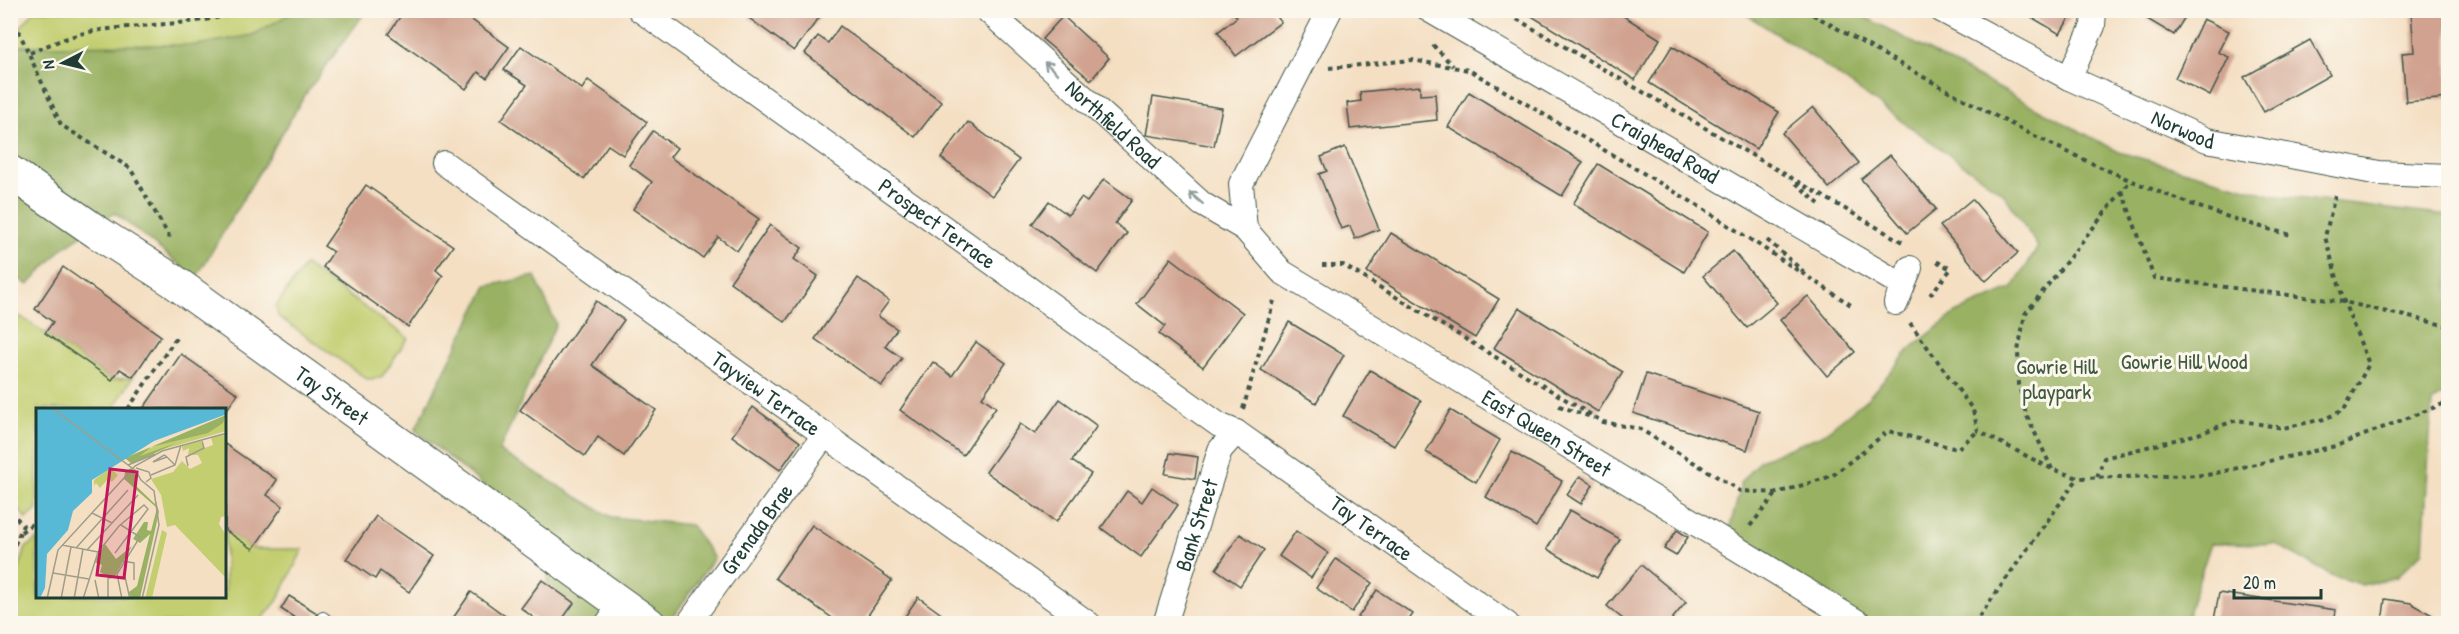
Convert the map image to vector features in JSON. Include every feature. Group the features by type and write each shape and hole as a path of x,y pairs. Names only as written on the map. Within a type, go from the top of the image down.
{"main road":[{"name":"Tay Street","path":"10,172 172,280 608,612 649,624"}],"street":[{"name":"Prospect Terrace","path":"640,10 1219,425 1239,423"},
{"name":"Northfield Road","path":"987,10 1202,204 1245,229"},
{"path":"1245,229 1241,184 1330,10"},
{"name":"Craighead Road","path":"1429,10 1909,280"},
{"name":"Norwood","path":"1941,10 2069,78 2206,140 2379,173 2448,176"},
{"path":"2069,78 2093,26 2094,10"},
{"name":"Tayview Terrace","path":"444,163 1089,624"},
{"name":"East Queen Street","path":"1245,229 1282,272 1735,545 1861,624"},
{"name":"Bank Street","path":"1165,624 1220,450 1239,423"},
{"name":"Tay Terrace","path":"1239,423 1508,624"},
{"name":"Grenada Brae","path":"688,624 825,434"}],"path":[{"path":"30,53 61,40 93,31 224,18 246,10"},
{"path":"1501,10 1909,280 1973,410 1978,431 2052,469 2078,478 2207,475 2336,447 2448,402"},
{"path":"1805,10 1936,85 2041,140 2130,181 2258,226 2291,235"},
{"path":"11,14 61,125 130,168 175,248"},
{"path":"1299,70 1412,60 1469,70 1702,208 1854,307"},
{"path":"2052,469 2026,414 2019,385 2018,351 2025,315 2130,181"},
{"path":"2097,477 2104,458 2198,434 2237,420 2283,428 2324,419 2344,410 2369,364 2344,302 2325,237 2337,188"},
{"path":"2122,191 2154,278 2344,302 2448,326"},
{"path":"1239,423 1282,272 1304,264 1343,265 1603,422 1640,429 1740,491 1777,493 1832,476 1888,431 1957,450 1978,431"},
{"path":"1909,280 1950,269 1909,280"},
{"path":"129,408 178,335"},
{"path":"1974,624 2078,478"},
{"path":"1735,545 1777,493"},
{"path":"10,511 23,525 10,556"},
{"path":"20,532 36,521"}],"green space":[{"path":"34,11 295,11 253,35 197,45 11,46 11,39"},
{"path":"295,11 366,11 305,95 196,278 115,213 63,248 28,285 11,273 10,46 197,45 253,35"},
{"name":"Gowrie Hill Wood","path":"1741,11 1854,11 2119,152 2271,195 2448,216 2448,392 2432,402 2423,551 2397,577 2362,585 2331,575 2276,544 2211,543 2189,610 2188,623 1861,623 1726,540 1740,491 1740,483 1760,460 1822,435 1868,398 1910,349 1956,313 2013,288 2038,247 2004,194 1818,61"},
{"path":"305,265 408,338 381,378 367,379 278,316 276,306"},
{"path":"535,276 556,324 499,451 611,517 691,525 714,558 669,623 559,623 546,611 550,539 415,430 487,286"},
{"path":"20,316 112,380 133,377 114,408 36,408 36,511 26,519 11,499 11,330"},
{"path":"226,531 253,549 303,549 277,601 259,623 11,624 11,593 26,548 36,540 36,598 226,598"}],"building":[{"path":"391,10 458,10 509,47 487,78 478,72 466,89 388,34 400,17"},
{"path":"754,10 825,10 794,51 749,18"},
{"path":"1231,10 1272,10 1281,22 1236,56 1218,32 1237,17"},
{"path":"1526,10 1614,10 1660,39 1635,80 1525,12"},
{"path":"2028,10 2074,10 2060,34 2026,14"},
{"path":"2132,10 2189,10 2174,35"},
{"path":"2411,10 2448,10 2448,98 2406,102 2402,53 2414,52"},
{"path":"1063,16 1109,58 1091,80 1042,39"},
{"path":"2203,19 2229,31 2218,52 2229,57 2210,96 2175,78"},
{"path":"840,26 942,102 915,137 805,53 818,36 828,43"},
{"path":"2310,40 2330,75 2264,112 2244,77"},
{"path":"521,46 582,89 588,80 647,122 623,155 608,145 584,179 501,120 527,85 504,70"},
{"path":"1672,46 1779,112 1756,149 1649,83"},
{"path":"1420,86 1420,95 1435,94 1437,120 1350,129 1347,103 1361,101 1360,92"},
{"path":"1469,92 1583,162 1562,196 1448,127"},
{"path":"1153,97 1222,108 1214,146 1146,135"},
{"path":"1813,107 1859,163 1829,188 1782,133"},
{"path":"968,122 1019,160 992,196 941,158"},
{"path":"653,131 677,148 670,157 759,219 737,251 718,237 703,258 633,209 652,182 629,165"},
{"path":"1345,147 1379,229 1355,239 1350,226 1341,229 1319,174 1327,171 1321,157"},
{"path":"1890,155 1936,209 1907,233 1861,179"},
{"path":"1598,164 1708,232 1684,272 1573,204"},
{"path":"1104,179 1132,200 1115,223 1127,233 1097,273 1032,224 1049,201 1068,215 1081,198 1087,202"},
{"path":"366,185 453,246 436,270 443,276 408,327 323,267 333,252 324,246"},
{"path":"1972,199 2018,253 1986,281 1940,226"},
{"path":"770,225 802,248 794,259 818,276 785,322 730,282"},
{"path":"1391,233 1499,299 1475,338 1367,272"},
{"path":"1733,251 1777,303 1747,328 1703,276"},
{"path":"1171,258 1243,313 1203,367 1159,334 1165,326 1137,304"},
{"path":"63,267 161,336 133,377 120,369 112,380 45,333 53,322 35,309"},
{"path":"858,278 889,301 878,316 897,329 885,346 902,358 882,386 815,339"},
{"path":"1808,296 1855,352 1827,376 1780,320"},
{"path":"596,301 624,320 592,365 656,410 624,456 598,437 585,456 520,410"},
{"path":"1519,308 1623,372 1598,412 1494,348"},
{"path":"1289,322 1344,355 1316,403 1261,370"},
{"path":"976,342 1006,363 982,397 996,407 963,455 900,410 933,362 952,376"},
{"path":"181,354 238,394 226,411 226,408 144,408"},
{"path":"1370,370 1421,401 1394,446 1343,416"},
{"path":"1646,374 1759,411 1747,450 1633,413"},
{"path":"1060,399 1097,426 1072,461 1091,474 1056,522 986,472 1020,424 1035,434"},
{"path":"753,407 800,442 780,470 732,436"},
{"path":"1450,410 1500,440 1476,482 1426,452"},
{"path":"226,445 277,480 267,495 283,506 253,549 226,531"},
{"path":"1512,452 1562,481 1536,527 1486,497"},
{"path":"1170,453 1198,457 1195,479 1165,474"},
{"path":"1580,476 1593,485 1581,504 1567,495"},
{"path":"1152,487 1178,505 1141,557 1101,528 1127,491 1142,502"},
{"path":"1570,510 1620,539 1597,578 1547,549"},
{"path":"376,516 434,556 409,592 380,571 375,579 346,559"},
{"path":"812,525 892,580 862,624 841,624 775,578"},
{"path":"1677,530 1688,537 1676,556 1664,549"},
{"path":"1296,531 1328,553 1311,578 1279,556"},
{"path":"1240,534 1264,550 1240,586 1216,569"},
{"path":"1336,559 1372,583 1352,612 1316,588"},
{"path":"1641,565 1686,602 1668,624 1629,624 1607,606"},
{"path":"542,580 574,603 559,624 542,624 521,608"},
{"path":"1377,590 1413,614 1406,624 1368,624 1358,617"},
{"path":"471,592 486,602 516,624 449,624"},
{"path":"2219,593 2336,610 2334,624 2221,624 2221,621 2214,620"},
{"path":"289,596 317,613 311,624 304,624 281,609"},
{"path":"918,597 955,624 900,624"},
{"path":"2385,599 2411,603 2448,624 2382,624"}],"park label":[{"name":"Gowrie Hill playpark","path":"2057,378"}]}
